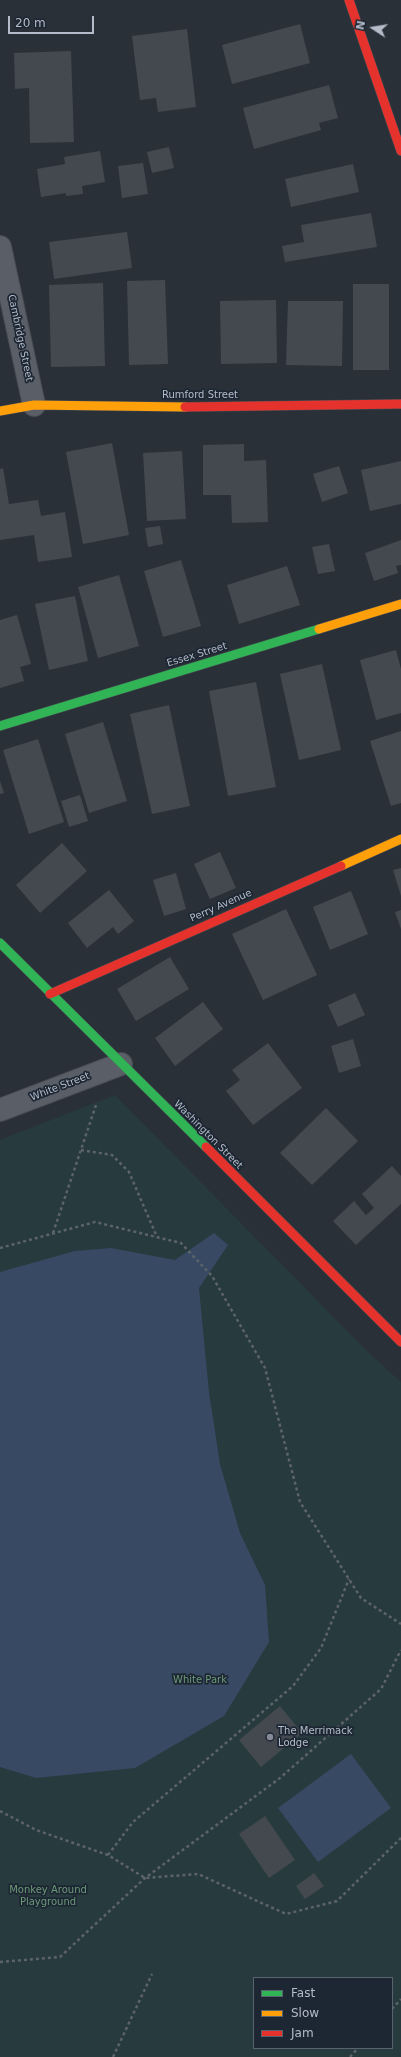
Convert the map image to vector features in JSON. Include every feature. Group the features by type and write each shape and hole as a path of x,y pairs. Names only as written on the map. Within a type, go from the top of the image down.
{"street":[{"path":"349,0 401,151"},
{"name":"Cambridge Street","path":"0,247 34,405"},
{"name":"Rumford Street","path":"0,411 34,405 219,407 401,404"},
{"name":"Essex Street","path":"0,726 401,604"},
{"name":"Perry Avenue","path":"50,994 401,839"},
{"name":"Washington Street","path":"0,943 401,1342"},
{"name":"White Street","path":"0,1110 120,1064"}],"path":[{"path":"52,1234 97,1101"},
{"path":"81,1150 112,1155 129,1172 157,1237"},
{"path":"0,1248 95,1222 181,1244 212,1276 265,1368 300,1502 361,1598 401,1624"},
{"path":"108,1855 133,1822 293,1686 321,1648 349,1580"},
{"path":"0,1962 60,1957 145,1878 280,1778 375,1694 380,1689 401,1650"},
{"path":"0,1811 36,1830 108,1855 145,1878 198,1874 286,1914 337,1901 401,1838"},
{"path":"113,2057 152,1974"},
{"path":"393,2008 401,1999"},
{"path":"350,2057 357,2049"}],"green space":[{"name":"White Park","path":"115,1095 369,1353 401,1382 401,2057 0,2057 0,1140"}],"water":[{"path":"214,1233 228,1245 199,1288 209,1392 220,1464 240,1533 265,1585 269,1642 224,1716 135,1768 36,1778 0,1767 0,1272 75,1251 111,1248 175,1260"},
{"path":"351,1754 391,1808 318,1862 278,1808"}],"building":[{"path":"300,24 310,63 232,84 222,45"},
{"path":"187,29 196,107 158,112 156,98 140,100 132,36"},
{"path":"71,51 74,142 30,143 29,88 15,89 14,53"},
{"path":"329,85 338,118 319,123 321,130 254,149 243,108"},
{"path":"169,147 174,168 152,173 147,152"},
{"path":"100,151 105,182 82,186 83,194 66,196 66,193 41,197 37,169 65,164 64,157"},
{"path":"143,163 148,194 122,198 118,166"},
{"path":"353,164 359,192 291,207 285,179"},
{"path":"371,213 377,247 285,262 282,246 304,242 301,225"},
{"path":"127,232 132,268 54,279 49,242"},
{"path":"165,280 168,364 129,365 127,281"},
{"path":"103,283 105,366 51,367 49,285"},
{"path":"353,284 389,284 389,370 353,370"},
{"path":"276,300 277,363 221,364 220,301"},
{"path":"288,301 343,301 342,366 286,365"},
{"path":"112,443 129,535 83,544 66,452"},
{"path":"244,444 244,461 266,460 268,522 232,523 231,495 203,495 203,445"},
{"path":"182,451 186,519 147,521 143,453"},
{"path":"401,461 401,504 370,511 361,470"},
{"path":"339,466 348,493 322,502 313,474"},
{"path":"3,468 9,504 38,500 41,516 65,512 72,557 38,562 34,535 0,540 0,469"},
{"path":"160,526 163,544 148,547 145,528"},
{"path":"401,540 401,565 396,566 398,573 374,581 365,553"},
{"path":"329,544 335,571 318,574 312,547"},
{"path":"181,560 201,626 163,637 144,571"},
{"path":"287,566 300,605 239,624 227,585"},
{"path":"119,575 139,646 98,658 78,587"},
{"path":"75,596 88,661 49,670 35,604"},
{"path":"17,615 31,664 20,667 24,681 0,688 0,620"},
{"path":"396,650 401,669 401,713 376,720 360,660"},
{"path":"322,664 341,750 299,760 280,674"},
{"path":"256,682 276,787 228,796 209,691"},
{"path":"169,705 190,806 152,814 130,714"},
{"path":"103,722 127,801 89,813 65,734"},
{"path":"401,731 401,803 391,806 370,741"},
{"path":"38,739 64,822 29,834 3,750"},
{"path":"0,781 4,793 0,794"},
{"path":"80,795 88,821 69,827 61,801"},
{"path":"62,843 87,871 40,913 16,885"},
{"path":"220,852 236,888 210,899 194,864"},
{"path":"401,868 401,896 393,870"},
{"path":"176,873 186,909 164,916 153,880"},
{"path":"109,890 134,921 118,934 113,927 87,948 68,923"},
{"path":"351,891 368,934 330,950 313,907"},
{"path":"286,909 317,975 263,1000 232,934"},
{"path":"401,910 401,929 395,912"},
{"path":"170,957 189,989 136,1021 117,989"},
{"path":"355,993 365,1015 338,1027 328,1005"},
{"path":"203,1002 223,1029 175,1066 155,1038"},
{"path":"353,1039 361,1066 339,1073 331,1046"},
{"path":"268,1043 302,1088 253,1125 226,1091 240,1080 232,1070"},
{"path":"326,1108 358,1141 312,1185 280,1153"},
{"path":"392,1166 401,1176 401,1204 356,1245 333,1221 354,1201 366,1215 374,1208 362,1194"},
{"name":"The Merrimack Lodge","path":"280,1706 302,1733 261,1767 239,1740"},
{"path":"265,1816 295,1860 269,1878 239,1834"},
{"path":"314,1873 324,1886 305,1899 296,1886"}],"traffic: fast":[{"path":"0,726 319,629"},
{"path":"0,943 206,1147"}],"traffic: slow":[{"path":"0,411 34,405 185,407"},
{"path":"319,629 401,604"},
{"path":"341,866 401,839"}],"traffic: jam":[{"path":"349,0 401,151"},
{"path":"185,407 401,404"},
{"path":"50,994 341,866"},
{"path":"206,1147 401,1342"}],"place":[{"name":"The Merrimack Lodge","path":"270,1737"}],"park label":[{"name":"Monkey Around Playground","path":"48,1896"}]}
